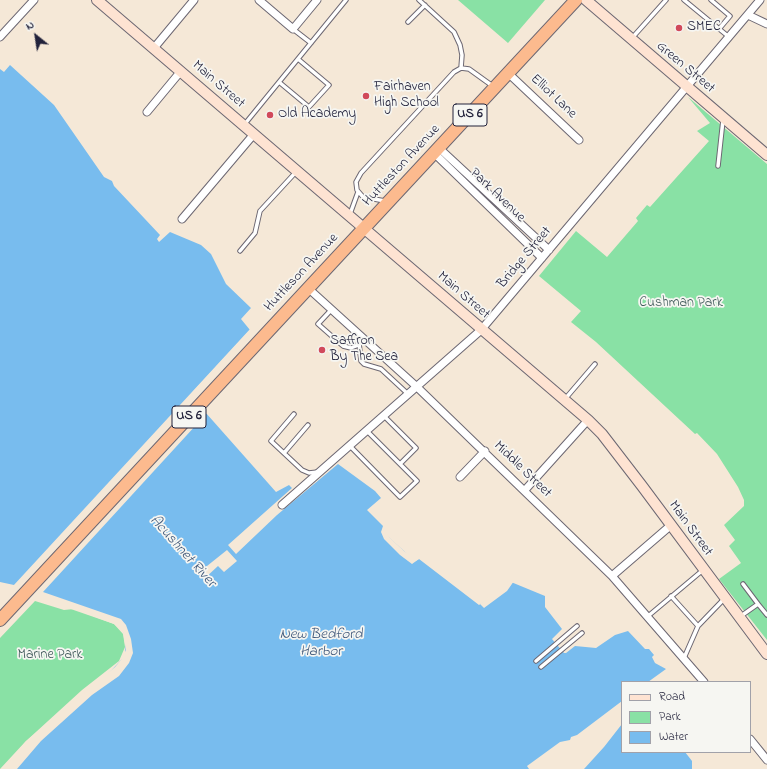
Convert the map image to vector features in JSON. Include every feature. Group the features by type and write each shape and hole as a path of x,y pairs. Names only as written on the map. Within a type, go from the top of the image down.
{"highway":[{"name":"Huttleston Avenue","path":"364,229 576,0"},
{"name":"Huttleson Avenue","path":"0,620 364,229"}],"main road":[{"name":"Main Street","path":"97,0 254,134 296,172 588,420 602,434 724,599 767,654"},
{"name":"Green Street","path":"586,0 767,155"}],"street":[{"path":"0,37 34,0"},
{"path":"154,48 194,0"},
{"path":"259,0 293,29 317,0"},
{"name":"Bridge Street","path":"282,505 481,330 619,169 760,0"},
{"path":"748,15 767,24"},
{"path":"147,112 181,71"},
{"name":"Elliot Lane","path":"508,73 580,140"},
{"path":"182,219 254,134"},
{"path":"437,151 549,250"},
{"name":"Park Avenue","path":"437,151 542,258"},
{"name":"Middle Street","path":"309,289 332,309 361,341 417,387 525,490 612,576 703,681"},
{"path":"525,490 588,420"},
{"path":"460,477 484,451"},
{"path":"612,576 670,526"},
{"path":"751,740 767,760"}],"lane":[{"path":"243,126 346,0"},
{"path":"419,0 454,32 460,45 462,55 461,68"},
{"path":"631,40 666,0"},
{"path":"684,0 729,37"},
{"path":"711,0 730,16 719,29"},
{"path":"408,22 425,5"},
{"path":"293,29 311,43"},
{"path":"279,82 309,107 329,85 298,59"},
{"path":"390,201 362,197 358,192 356,182 361,173 454,72 461,68 469,69 495,88"},
{"path":"718,166 724,118"},
{"path":"240,251 255,233 260,212 296,172"},
{"path":"349,217 358,192"},
{"path":"332,309 318,324 343,346 350,348 361,341"},
{"path":"361,341 361,361 364,364 381,369 408,394"},
{"path":"565,400 595,364"},
{"path":"294,414 271,441 302,470 309,473 321,472"},
{"path":"384,416 416,448 400,464"},
{"path":"284,453 308,425"},
{"path":"350,446 400,497 417,481 367,431"},
{"path":"647,616 703,570"},
{"path":"743,584 767,615"},
{"path":"672,596 698,626"},
{"path":"684,659 698,626 724,599"},
{"path":"739,618 758,604"},
{"path":"536,661 576,626"},
{"path":"541,667 582,633"}],"green space":[{"path":"458,0 545,0 508,43"},
{"name":"Cushman Park","path":"688,97 767,164 767,640 719,579 741,563 729,546 735,540 724,525 744,506 744,500 738,487 717,454 697,433 695,434 596,342 571,322 581,311 539,276 576,231 607,257 638,221 636,218 647,205 650,207 709,141 697,131 710,123"},
{"name":"Marine Park","path":"35,601 64,610 74,609 114,624 123,634 125,647 119,661 82,690 25,742 0,769 0,638"}],"water":[{"name":"New Bedford Harbor","path":"10,65 54,105 104,177 112,181 114,186 160,235 157,239 159,242 170,232 201,245 211,254 226,284 251,308 241,319 250,330 190,395 276,492 289,485 292,488 228,545 236,554 277,515 338,464 375,491 381,498 367,510 383,526 383,532 415,561 419,559 479,605 511,582 545,596 545,607 562,629 552,639 564,653 575,646 596,648 615,635 628,631 645,649 649,649 654,655 652,657 655,663 666,669 649,681 621,681 621,702 577,735 571,737 570,740 560,742 527,766 529,769 6,769 104,678 125,656 126,637 119,624 14,585 0,582 0,69 4,72"},
{"path":"621,725 621,753 686,753 692,761 692,769 584,769"}],"pier":[{"path":"251,328 251,331 192,395 208,412 43,592 121,619 126,625 131,639 133,653 129,663 119,676 92,695 41,741 17,769 4,769 26,741 115,667 121,660 126,650 123,632 114,624 39,598 13,586"},
{"path":"383,526 389,537 404,551 414,558 419,559 412,564 400,555 384,539 381,532"},
{"path":"227,550 237,561 224,572 218,566 204,579 200,574 202,570"},
{"path":"510,580 514,581 507,591 484,608 480,604 481,603"}],"place":[{"name":"SMEC","path":"679,28"},
{"name":"Fairhaven High School","path":"366,96"},
{"name":"Old Academy","path":"270,115"},
{"name":"Saffron By The Sea","path":"322,350"}],"water label":[{"name":"Acushnet River","path":"182,552"}]}
